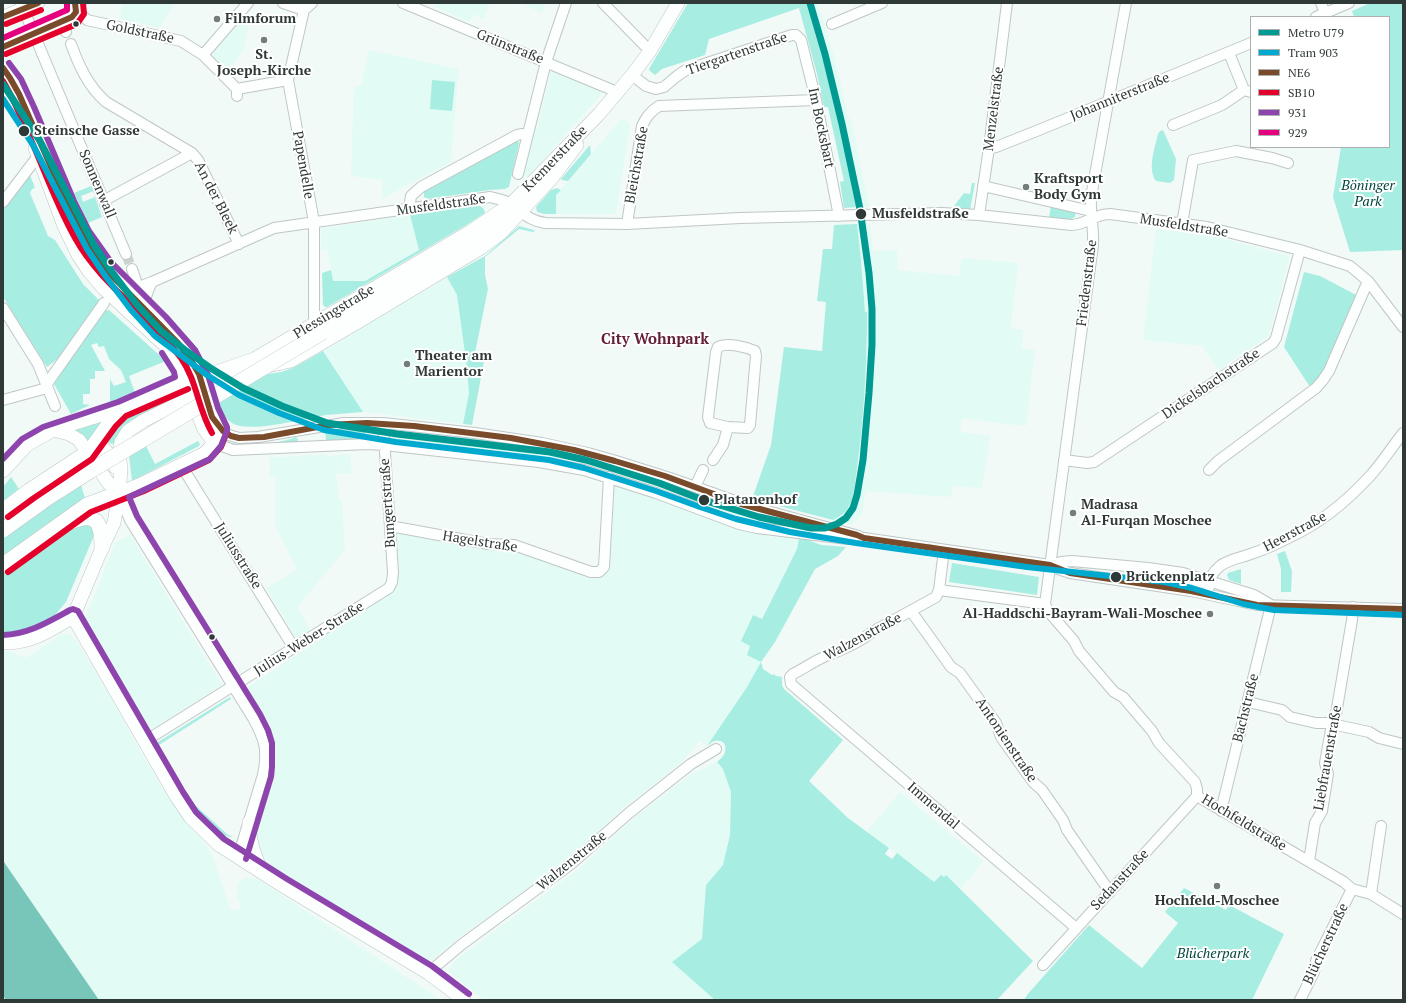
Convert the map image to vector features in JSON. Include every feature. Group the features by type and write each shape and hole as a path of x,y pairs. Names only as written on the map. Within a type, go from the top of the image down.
{"highway":[{"name":"Plessingstraße","path":"3,530 49,497 320,327 480,238 516,208"},
{"path":"4,510 29,491 87,453"},
{"path":"3,565 87,504 115,489"},
{"path":"44,535 78,518 89,517 94,519 100,527 102,548"}],"main road":[{"path":"3,17 22,6 38,3"},
{"name":"Kremerstraße","path":"516,208 552,178 599,114 632,76 650,51 678,3"},
{"path":"3,47 33,34 64,27 72,17 75,8"},
{"path":"3,68 17,90 37,130 68,206 87,243 106,268 132,290 144,308 178,343 190,358 200,377 214,421 219,429 214,443 205,453 142,484 115,489"},
{"path":"3,89 20,114 38,156 64,226 78,255 103,288 170,350 181,369 190,398 204,429 214,443"},
{"name":"Plessingstraße","path":"3,471 27,445 53,430 121,409 186,382 229,368 320,327 471,231 516,208"},
{"name":"Plessingstraße","path":"119,452 121,442 128,430 244,370 291,361 477,250 501,233 516,208"},
{"name":"Plessingstraße","path":"87,453 110,421 121,409"},
{"path":"53,430 69,434 79,440 99,470 115,489"},
{"path":"3,643 14,643 34,639 74,617 102,548 110,520 109,509 115,489 119,452 113,446 106,444 95,446 87,453"},
{"path":"87,453 105,450 111,456 115,489"},
{"path":"74,617 176,796 190,817 206,833 219,845 262,871 283,886 428,973 464,1000"},
{"path":"249,822 250,840 254,856 262,871"}],"street":[{"path":"203,55 248,3"},
{"path":"283,3 304,10 312,3"},
{"name":"Grünstraße","path":"403,3 610,88 617,94"},
{"path":"518,174 546,62 566,3"},
{"path":"603,3 650,51"},
{"path":"832,24 880,3"},
{"name":"Menzelstraße","path":"979,215 1007,3"},
{"name":"Friedenstraße","path":"1050,565 1093,245 1091,215 1092,191 1126,3"},
{"path":"1320,3 1320,15 1349,3"},
{"name":"Sonnenwall","path":"22,6 105,200 126,254"},
{"name":"Goldstraße","path":"75,8 87,20 182,41 203,55 237,92 288,80"},
{"name":"Papendelle","path":"304,10 288,80 314,222 314,317 320,327"},
{"name":"Tiergartenstraße","path":"656,89 664,87 686,70 703,63 792,35 796,35 801,40"},
{"name":"Im Bocksbart","path":"801,40 816,100 839,216"},
{"name":"An der Bleek","path":"71,44 80,67 97,94 106,102 192,153 198,160 239,244"},
{"name":"Johanniterstraße","path":"989,148 996,147 1250,44"},
{"path":"1173,125 1222,105 1247,91 1229,53"},
{"path":"632,76 646,86 656,89 659,106 816,100"},
{"name":"Bleichstraße","path":"627,224 642,126 645,119 659,106"},
{"path":"409,209 411,196 421,187 517,135 527,135"},
{"path":"1182,224 1193,160 1236,151 1272,158 1288,163"},
{"path":"105,200 192,153"},
{"path":"3,202 38,156"},
{"path":"983,186 1042,199 1091,215"},
{"name":"Musfeldstraße","path":"132,290 274,228 490,197 505,201 532,220 544,223 627,224 734,218 942,213 979,215 1071,226 1085,223 1091,215 1110,214 1207,227 1300,250 1350,266 1368,281 1403,327"},
{"name":"Dickelsbachstraße","path":"1064,460 1087,463 1094,462 1273,343 1276,338 1300,250"},
{"path":"132,269 136,281 132,290"},
{"path":"1209,470 1218,461 1316,388 1323,380 1329,371 1368,281"},
{"path":"144,308 145,297 152,282"},
{"path":"3,400 47,387 104,303"},
{"path":"3,308 38,364 55,406"},
{"path":"725,345 751,349 755,351 756,356 750,425 745,429 728,428 710,422 708,417 716,352 718,347 725,345"},
{"path":"219,429 238,438 258,437 344,423 382,423 476,433 542,443 609,459 749,506 864,538"},
{"name":"Bungertstraße","path":"382,423 393,572 392,582"},
{"path":"713,460 722,444 728,428"},
{"name":"Heerstraße","path":"1210,580 1213,574 1223,564 1268,548 1293,536 1316,523 1345,502 1370,476 1403,433"},
{"path":"214,443 233,450 384,444 539,462 584,470 609,477 743,525 757,528 848,539 864,538 1050,565 1070,573 1211,594 1257,605 1403,608"},
{"name":"Juliusstraße","path":"181,465 294,648"},
{"path":"695,487 703,470"},
{"name":"Hagelstraße","path":"390,526 488,544 514,545 591,572 599,572 604,567 609,477"},
{"path":"115,489 130,520 260,731 266,747 266,762 238,857"},
{"path":"944,550 939,590 1045,604 1050,565"},
{"path":"1050,565 1072,561 1148,568 1183,573 1210,580 1254,595 1271,605"},
{"path":"1136,582 1150,576 1198,584 1210,580"},
{"path":"1210,580 1211,594"},
{"name":"Julius-Weber-Straße","path":"150,738 378,596 389,588 392,582"},
{"name":"Walzenstraße","path":"791,684 790,677 793,674 826,656 832,655 865,638 872,632 936,597 939,590"},
{"name":"Hochfeldstraße","path":"1045,604 1048,611 1074,641 1079,652 1114,692 1123,697 1152,731 1159,743 1195,782 1197,796 1352,888 1371,894 1403,914"},
{"name":"Bachstraße","path":"1221,811 1271,605"},
{"name":"Liebfrauenstraße","path":"1308,861 1315,823 1322,811 1328,774 1325,763 1337,706 1353,607"},
{"name":"Antonienstraße","path":"911,611 951,667 960,673 996,723 1001,737 1033,782 1042,790 1059,814 1067,830 1110,892"},
{"name":"Immendal","path":"791,684 1076,928"},
{"path":"1248,702 1282,710 1290,717 1369,732 1379,738 1403,744"},
{"name":"Walzenstraße","path":"428,973 461,945 571,864 629,813 691,764 716,749"},
{"name":"Sedanstraße","path":"1043,965 1197,796"},
{"path":"1371,894 1381,826"},
{"name":"Blücherstraße","path":"1300,1000 1314,972 1316,961 1352,888"}],"shaded area":[{"path":"123,3 174,3 160,28 119,19"},
{"path":"437,3 490,3 484,19 473,14 470,22 435,7"},
{"path":"521,3 546,3 542,13"},
{"path":"808,3 818,3 833,52 849,119 851,119 869,207 857,207 834,100"},
{"path":"248,14 251,17 243,51 226,71 213,58 212,51"},
{"path":"369,50 459,69 451,162 382,199 382,180 351,176 354,86 361,86"},
{"path":"553,70 600,91 601,95 528,177 525,177 523,172 534,128 537,128 551,71"},
{"path":"622,118 630,124 616,214 556,214 556,195"},
{"path":"410,215 419,250 365,281 333,281 327,249 321,250 321,230 323,228"},
{"path":"870,223 873,251 897,250 898,270 959,276 962,258 1018,263 1011,328 1023,330 1022,348 1035,350 1026,426 962,418 960,432 990,436 982,488 953,486 951,497 866,491 862,514 851,525 833,520 843,514 849,507 853,495 865,388 867,346 867,312 865,312 857,224"},
{"path":"1156,229 1216,237 1288,256 1289,259 1269,336 1218,370 1202,346 1143,340"},
{"path":"447,277 457,295 467,368 469,393 463,424 363,412 323,351"},
{"path":"397,431 542,448 587,457 662,480 662,482 713,502 773,519 772,525 737,517 660,488 659,490 517,455 396,441"},
{"path":"327,454 327,456 350,454 352,473 336,474 339,500 342,500 345,550 297,607 311,631 296,638 266,588 297,570 275,525 275,477 270,477 270,457"},
{"path":"612,481 741,530 773,537 799,539 797,549 761,619 752,615 741,641 750,646 761,662 747,687 707,746 700,741 680,764 627,805 566,860 429,961 379,930 323,899 269,864 259,851 255,838 256,826 271,773 273,746 272,738 244,690 394,590 398,572 396,530 513,547 601,573"},
{"path":"130,535 222,685 150,730 147,730 86,622 86,617 115,543"},
{"path":"69,634 77,641 170,800 194,832 202,839 212,854 231,911 241,908 237,896 239,882 245,878 259,880 441,1000 99,1000 3,860 3,650 13,652 26,658 60,635"},
{"path":"717,762 723,769 731,792 730,835 723,865 706,885 702,939 672,962 715,1000 484,1000 448,972 450,967 457,959 576,871 633,819 691,774"},
{"path":"900,792 983,861 961,889 946,875 934,882 867,831"},
{"path":"3,860 99,1000 6,1000 3,996"}],"green space":[{"path":"688,3 808,3 834,100 857,207 844,208 840,182 844,181 828,107 824,107 817,74 799,8 709,39 705,55 662,69 655,75 649,69"},
{"name":"Böninger Park","path":"1370,3 1403,3 1403,250 1350,252 1333,197 1341,148 1390,148 1390,16 1354,16 1352,11"},
{"path":"432,80 455,82 452,111 430,109"},
{"path":"1163,130 1176,159 1174,180 1170,183 1156,181 1152,170 1152,158 1158,134"},
{"path":"516,141 519,143 509,187 505,189 428,199 424,197 424,191 427,189"},
{"path":"590,145 591,154 568,181 562,180 561,179"},
{"path":"30,175 35,188 32,189 30,193 48,236 55,240 83,284 100,301 64,354 47,367 3,297 3,210"},
{"path":"972,183 975,183 970,210 951,210 964,193 970,194"},
{"path":"91,186 94,191 81,196 83,202 95,197 102,217 88,223 74,193"},
{"path":"557,188 561,190 556,195 556,214 544,214 537,212 536,207 551,190"},
{"path":"1051,205 1076,211 1075,217 1070,220 1049,218"},
{"path":"480,206 484,209 485,213 327,307 323,305 322,273 331,270 333,281 365,281 419,250 410,215"},
{"path":"857,224 865,312 867,312 866,370 863,410 852,497 846,511 833,520 752,499 771,445 784,347 822,351 826,302 817,301 823,249 832,249 834,225"},
{"path":"519,226 535,231 533,232 519,229 485,257 485,275 488,289 475,353 485,356 472,425 463,424 469,393 467,368 457,295 447,277 485,256"},
{"path":"86,254 121,295 170,339 191,367 188,369 183,359 171,343 120,298 94,271 83,256"},
{"path":"1304,272 1320,276 1358,296 1322,375 1310,387 1284,347"},
{"path":"109,310 166,361 129,376 135,393 110,405 110,379 114,386 126,382 121,370 109,359 104,346 99,347 97,343 91,345 105,371 95,371 95,379 90,379 90,394 83,394 83,404 90,405 71,414 54,384 103,311"},
{"path":"323,351 363,412 326,415 278,424 251,427 240,426 232,423 225,416 218,400 261,375 281,372 293,368"},
{"path":"174,394 176,399 130,422 123,430 118,442 113,444 103,441 124,414"},
{"path":"103,421 88,444 69,429"},
{"path":"365,426 366,440 326,441 325,428"},
{"path":"296,437 298,439 297,443 230,445 230,443 272,443"},
{"path":"481,437 519,444 520,446 452,438"},
{"path":"198,441 200,444 199,446 132,481 129,455 146,446 155,464"},
{"path":"11,477 19,489 3,502 3,487"},
{"path":"80,482 85,498 30,536 3,557 3,536"},
{"path":"87,521 94,531 93,538 66,602 55,615 37,626 9,635 3,635 3,572 73,524"},
{"path":"799,539 806,539 821,545 846,547 838,556 815,569 775,642 761,662 747,655 750,646 741,641 753,615 762,619 797,549"},
{"path":"1285,551 1292,571 1291,592 1281,592 1281,569 1277,554"},
{"path":"952,563 1039,577 1037,595 949,582"},
{"path":"1241,569 1241,584 1229,580 1227,575 1228,573"},
{"path":"761,662 763,669 772,675 774,674 782,677 782,685 784,689 843,740 809,781 848,818 889,848 885,854 892,859 897,853 934,882 941,875 944,877 946,875 1033,961 997,1000 715,1000 672,962 702,939 706,885 723,865 730,835 731,792 723,769 717,762 725,752 725,746 722,741 717,740 707,746 747,687"},
{"path":"230,697 231,699 159,745 183,787 180,789 155,744"},
{"path":"187,794 195,805 228,835 233,837 228,837 215,828 194,807 185,796"},
{"name":"Blücherpark","path":"1184,888 1226,910 1229,905 1284,934 1252,1000 1024,1000 1089,925 1142,968 1178,923 1165,912"}],"tunnel":[{"path":"126,254 132,269"}],"tram line":[{"name":"903","path":"3,99 33,145 87,249 131,310 155,336 207,375 239,395 279,413 324,430 396,442 549,460 584,468 736,519 790,532 856,543 1027,567 1164,582 1192,588 1243,604 1274,610 1403,615"},
{"path":"928,544 962,554"}],"metro line":[{"name":"U79","path":"3,84 40,141 94,245 137,305 161,331 185,350 243,388 282,406 327,423 397,434 550,452 586,460 659,483 703,500 759,517 811,528 825,528 837,524 846,518 853,508 857,495 863,460 869,393 872,345 872,309 869,273 860,209 842,124 825,54 810,3"}],"transit line":[{"name":"NE6","path":"3,17 38,3"},
{"name":"NE6","path":"3,47 72,17 76,12 75,3"},
{"name":"SB10","path":"6,54 77,24 84,14 83,3"},
{"name":"929","path":"3,38 67,10 67,4"},
{"name":"SB10","path":"6,24 41,10"},
{"name":"931","path":"9,63 21,79 74,201 89,231 111,262 166,317 195,350 208,375 218,408 227,427 227,431 221,446 210,459 129,497 137,516 260,714 268,730 272,743 271,777 246,859"},
{"name":"NE6","path":"3,68 19,94 73,217 89,247 112,276 178,343 199,374 212,417 223,431 231,436 239,438 264,437 328,425 367,423 414,426 511,438 574,450 615,461 665,476 741,504 864,538 1050,565 1070,573 1191,591 1257,605 1403,609"},
{"name":"SB10","path":"3,81 30,136 67,224 75,238 98,271 155,328 181,358 191,376 207,424 212,433"},
{"name":"931","path":"3,459 22,439 43,427 118,402 175,377 174,372 162,353"},
{"name":"SB10","path":"8,517 92,459 116,426 126,416 188,389"},
{"name":"SB10","path":"8,572 91,512 144,491 209,460 221,447 227,432"},
{"name":"931","path":"3,635 30,630 70,610 73,609 78,611 196,812 224,839 287,879 432,966 469,994"}],"place":[{"name":"Filmforum","path":"217,19"},
{"name":"St. Joseph-Kirche","path":"264,40"},
{"name":"Steinsche Gasse","path":"24,131"},
{"name":"Kraftsport Body Gym","path":"1026,187"},
{"name":"Musfeldstraße","path":"861,214"},
{"name":"Theater am Marientor","path":"407,364"},
{"name":"Platanenhof","path":"704,500"},
{"name":"Madrasa Al-Furqan Moschee","path":"1073,513"},
{"name":"Brückenplatz","path":"1116,577"},
{"name":"Al-Haddschi-Bayram-Wali-Moschee","path":"1210,614"},
{"name":"Hochfeld-Moschee","path":"1217,886"}],"district":[{"name":"City Wohnpark","path":"655,340"}]}
